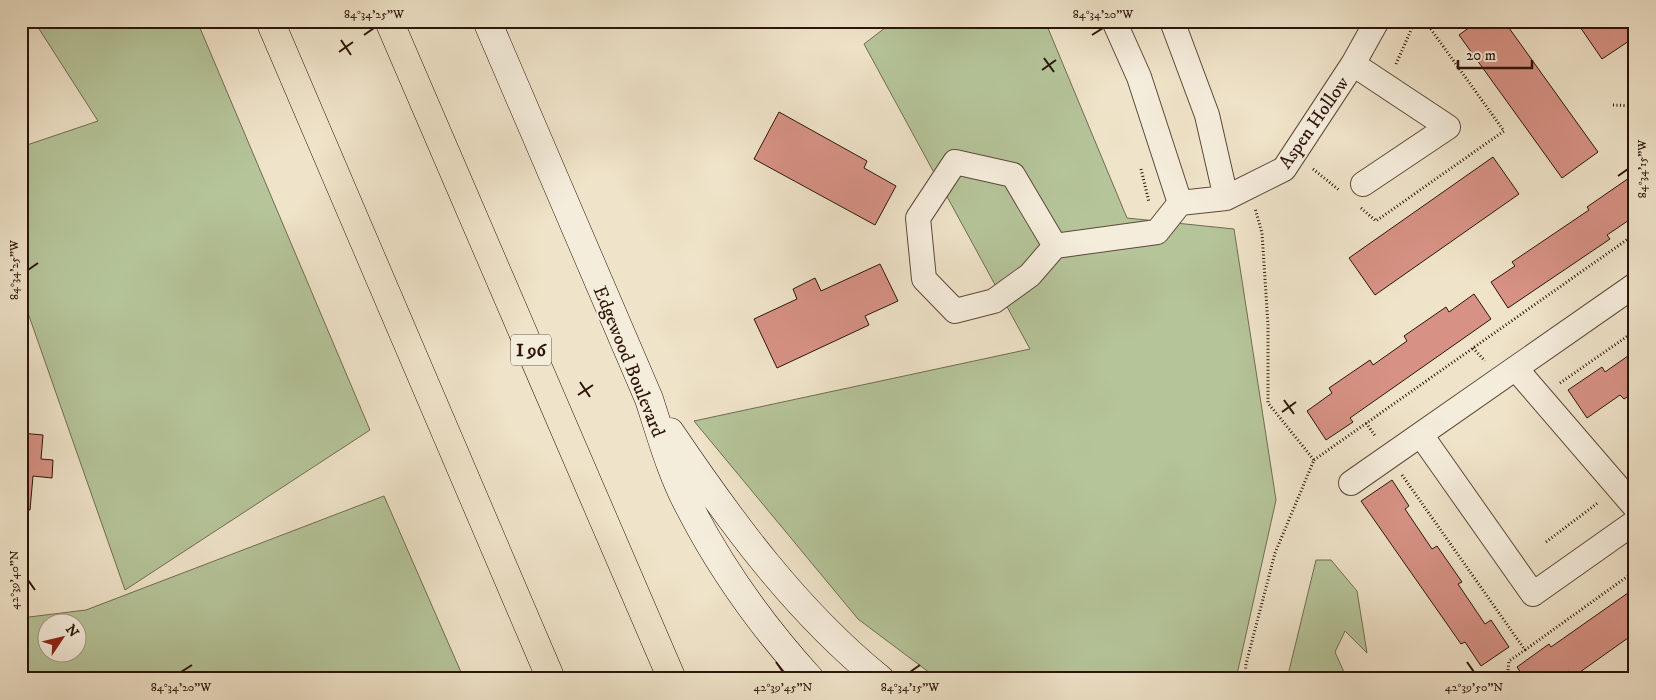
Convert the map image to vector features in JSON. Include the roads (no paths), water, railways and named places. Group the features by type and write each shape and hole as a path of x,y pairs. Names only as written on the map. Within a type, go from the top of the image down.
{"highway":[{"path":"270,21 551,679"},
{"name":"I 96","path":"389,21 672,679"}],"street":[{"name":"Edgewood Boulevard","path":"487,21 649,399 668,458 690,510 730,577 768,631 810,679"},
{"path":"1114,21 1139,77 1180,203"},
{"path":"1055,246 1012,176 955,162 918,218 924,279 955,311 994,301 1030,275 1055,246 1157,232 1180,203 1226,198 1207,115 1172,21"},
{"name":"Aspen Hollow","path":"1226,198 1284,169 1353,64 1376,21"},
{"path":"1353,64 1448,126 1354,194"},
{"path":"1351,483 1517,370 1635,285"},
{"path":"1517,370 1635,507"},
{"path":"649,399 719,504 785,588 880,679"},
{"path":"1421,435 1534,594 1635,522"}]}
